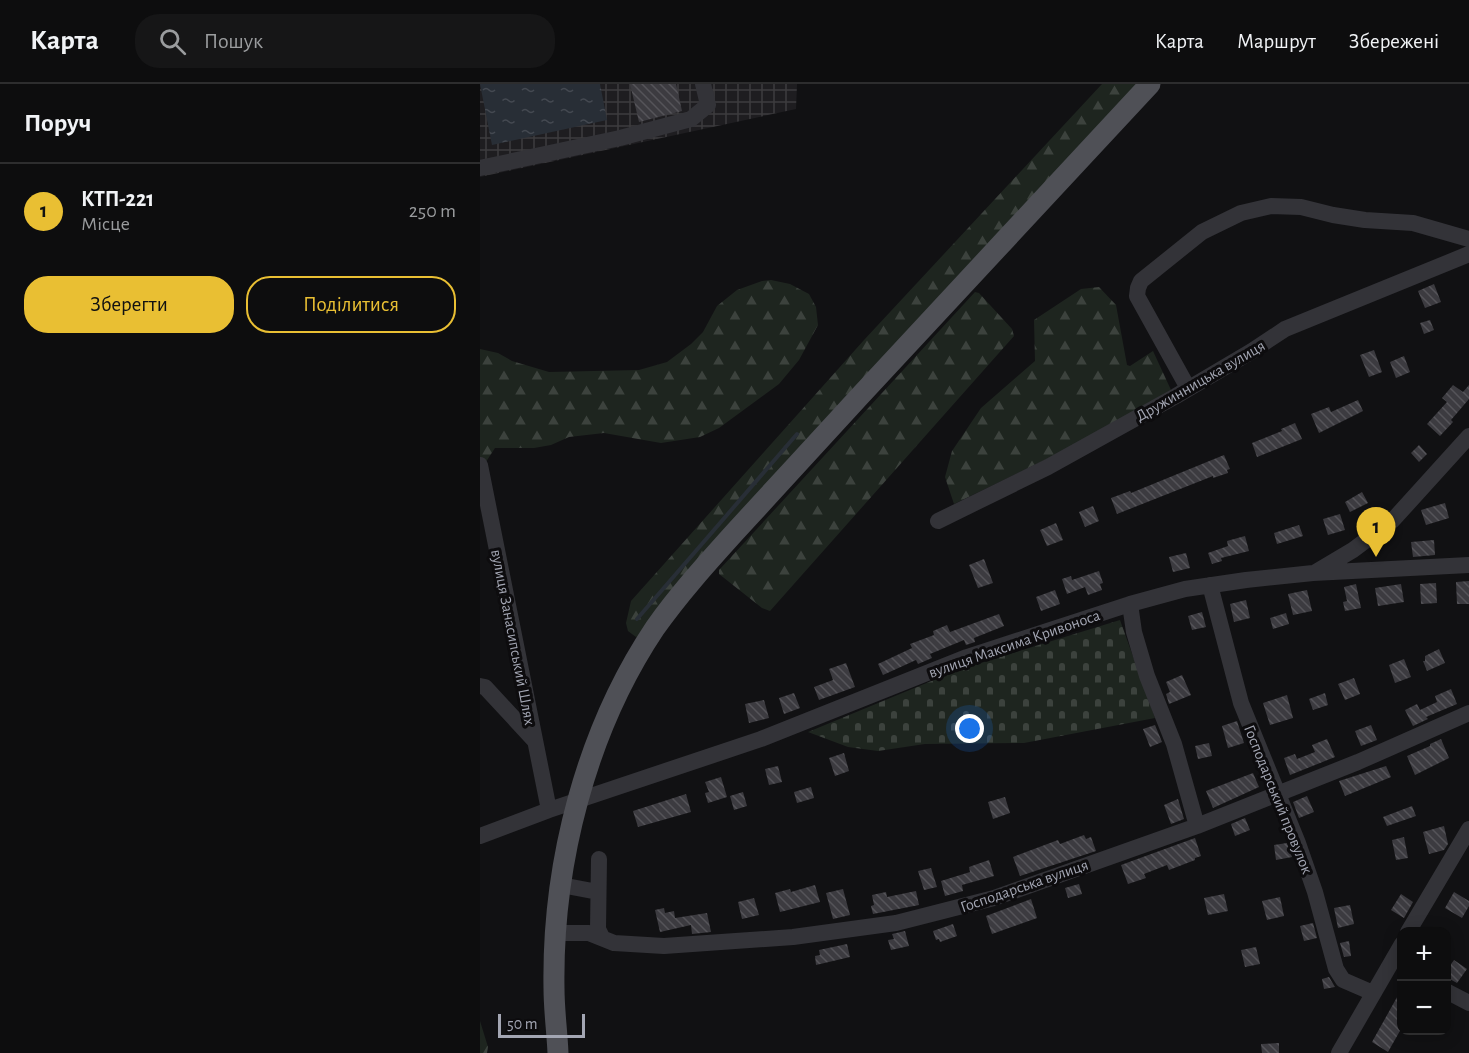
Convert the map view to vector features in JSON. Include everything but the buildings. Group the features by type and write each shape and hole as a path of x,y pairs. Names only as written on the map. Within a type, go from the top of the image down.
{"main road":[{"path":"558,1053 554,988 556,933 561,885 577,800 599,738 625,679 655,628 693,579 766,498 1150,84"}],"street":[{"path":"480,168 620,138 691,119 708,105 703,84"},
{"path":"1188,388 1137,296 1141,281 1202,232 1241,213 1271,206 1301,207 1365,220 1413,223 1469,239"},
{"name":"Дружинницька вулиця","path":"938,521 1048,467 1252,351 1285,329 1469,254"},
{"path":"1313,573 1353,549 1393,520 1469,436"},
{"name":"вулиця Занасипський Шлях","path":"480,465 549,810"},
{"name":"вулиця Максима Кривоноса","path":"480,836 577,800 761,738 967,657 1130,604 1210,585 1313,573 1469,565"},
{"name":"Господарський провулок","path":"1210,585 1241,703 1279,794 1315,892 1336,969 1343,980 1373,993"},
{"path":"1130,604 1134,632 1147,676 1174,744 1197,826"},
{"path":"480,686 485,687 535,741"},
{"name":"Господарська вулиця","path":"556,933 589,933 614,943 664,946 793,937 896,923 994,897 1197,826 1279,794 1469,713"},
{"path":"1411,927 1469,829"},
{"path":"599,859 598,929 602,937"},
{"path":"561,885 598,891"},
{"path":"1339,1053 1373,993 1397,963"},
{"path":"1451,994 1469,1003"}],"shaded area":[{"path":"480,84 797,84 796,109 480,177"}],"green space":[{"path":"1102,84 1137,84 639,636 636,637 628,631 626,623 631,601 864,340"},
{"path":"771,280 790,284 809,294 816,307 818,325 799,360 779,384 719,428 700,437 661,443 604,433 569,437 551,445 534,448 495,448 480,471 480,349 498,353 512,361 549,372 639,370 667,362 691,344 703,332 717,306 737,290"},
{"path":"1099,287 1116,305 1127,365 1130,366 1153,351 1171,390 1126,421 954,504 945,477 952,451 981,408 1035,361 1034,320 1081,289"},
{"path":"975,292 979,293 1012,329 1014,336 770,611 762,608 719,574 719,570"},
{"path":"1120,620 1155,718 1024,743 925,744 878,751 848,747 808,732 958,670"},
{"path":"480,1021 488,1047 487,1053 480,1053"}],"water":[{"path":"480,84 600,84 607,120 492,145"}],"waterway":[{"path":"637,619 797,434"}],"place":[{"name":"КТП-221","path":"1376,557"}]}
